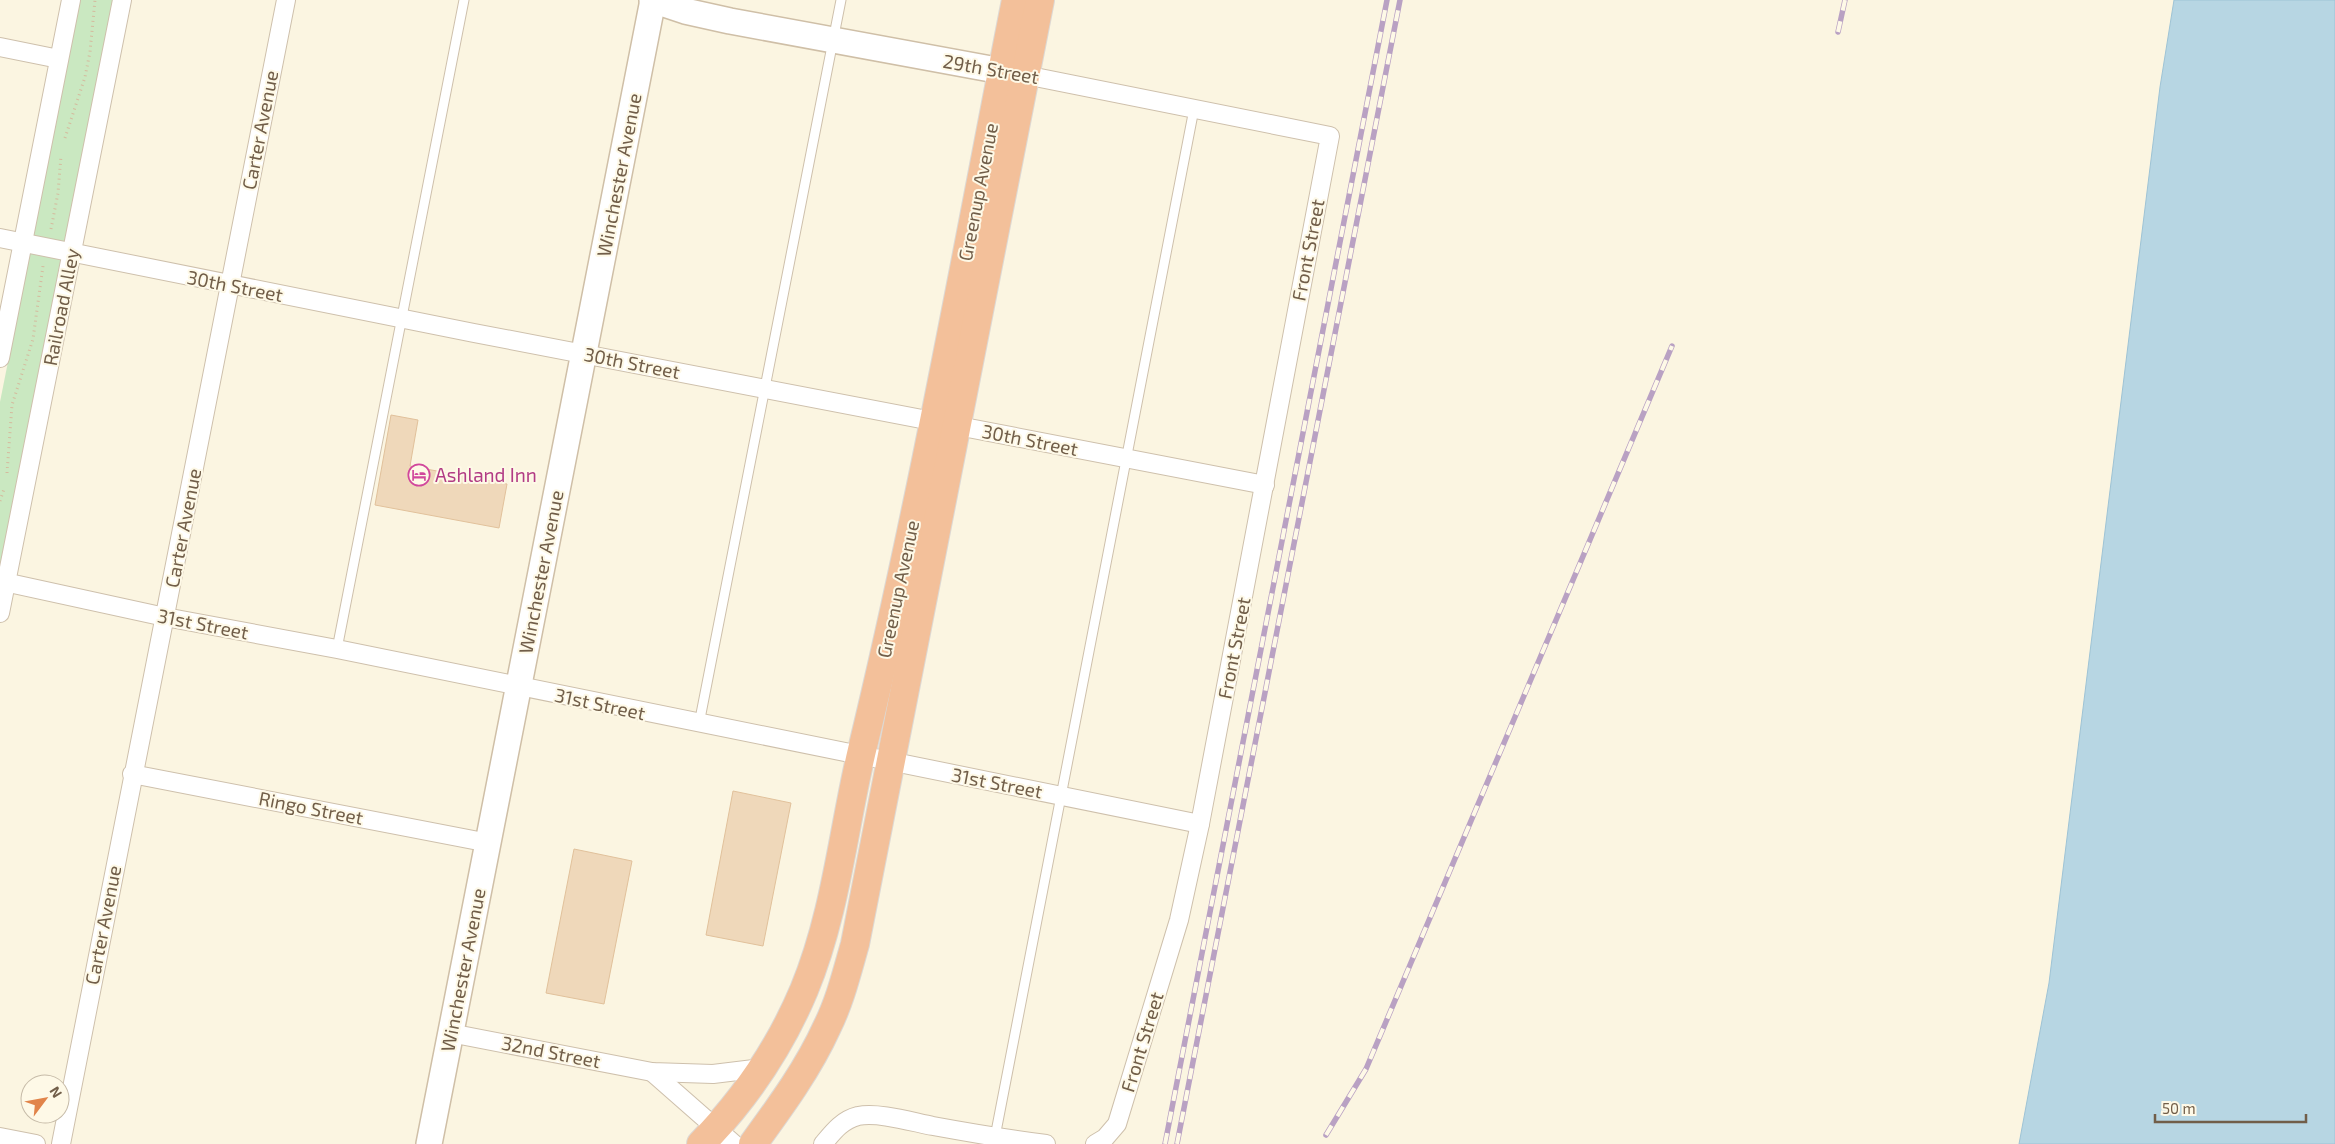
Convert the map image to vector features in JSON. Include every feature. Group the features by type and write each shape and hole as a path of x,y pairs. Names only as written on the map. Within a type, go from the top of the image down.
{"highway":[{"name":"Greenup Avenue","path":"1014,73 1016,0"},
{"name":"Greenup Avenue","path":"754,1144 804,1070 827,1027 843,989 855,944 891,762 945,423 1014,73 1040,0"},
{"name":"Greenup Avenue","path":"717,1139 789,1022 817,954 829,914 860,756 894,611 945,423"}],"main road":[{"name":"29th Street","path":"652,0 703,15 1014,73"},
{"name":"Winchester Avenue","path":"429,1144 652,0"}],"street":[{"path":"0,358 71,0"},
{"name":"Railroad Alley","path":"0,614 3,582 122,0"},
{"name":"Carter Avenue","path":"61,1144 132,774 165,617 286,0"},
{"path":"0,47 59,59"},
{"name":"29th Street","path":"1014,73 1330,136"},
{"name":"Front Street","path":"1095,1144 1105,1138 1117,1124 1179,920 1200,824 1330,136"},
{"name":"30th Street","path":"0,238 402,319 1265,485"},
{"name":"31st Street","path":"3,582 165,617 1200,824"},
{"name":"Ringo Street","path":"132,774 489,843"},
{"name":"32nd Street","path":"450,1033 652,1072 713,1074 762,1068"},
{"path":"652,1072 717,1139"},
{"path":"823,1144 834,1130 846,1121 859,1116 888,1117 994,1141 1046,1144"},
{"path":"0,1137 36,1144"}],"lane":[{"path":"337,650 464,0"},
{"path":"699,724 841,0"},
{"path":"994,1141 1194,108"}],"path":[{"path":"64,140 90,52 95,0"},
{"path":"50,232 57,202 61,154"},
{"path":"0,502 7,472 12,404 33,339 44,264"}],"green space":[{"path":"80,0 113,0 0,568 0,402"}],"water":[{"path":"2174,0 2335,0 2335,1144 2019,1144 2049,983 2160,87"}],"building":[{"name":"Ashland Inn","path":"391,415 418,420 410,466 507,484 499,528 375,505"},
{"path":"733,791 791,803 763,946 706,935"},
{"path":"574,849 632,861 604,1004 546,993"}],"railway":[{"path":"1165,1144 1387,0"},
{"path":"1177,1144 1400,0"},
{"path":"1838,32 1845,0"},
{"path":"1326,1135 1366,1069 1672,346"}],"place":[{"name":"Ashland Inn","path":"419,475"}]}
